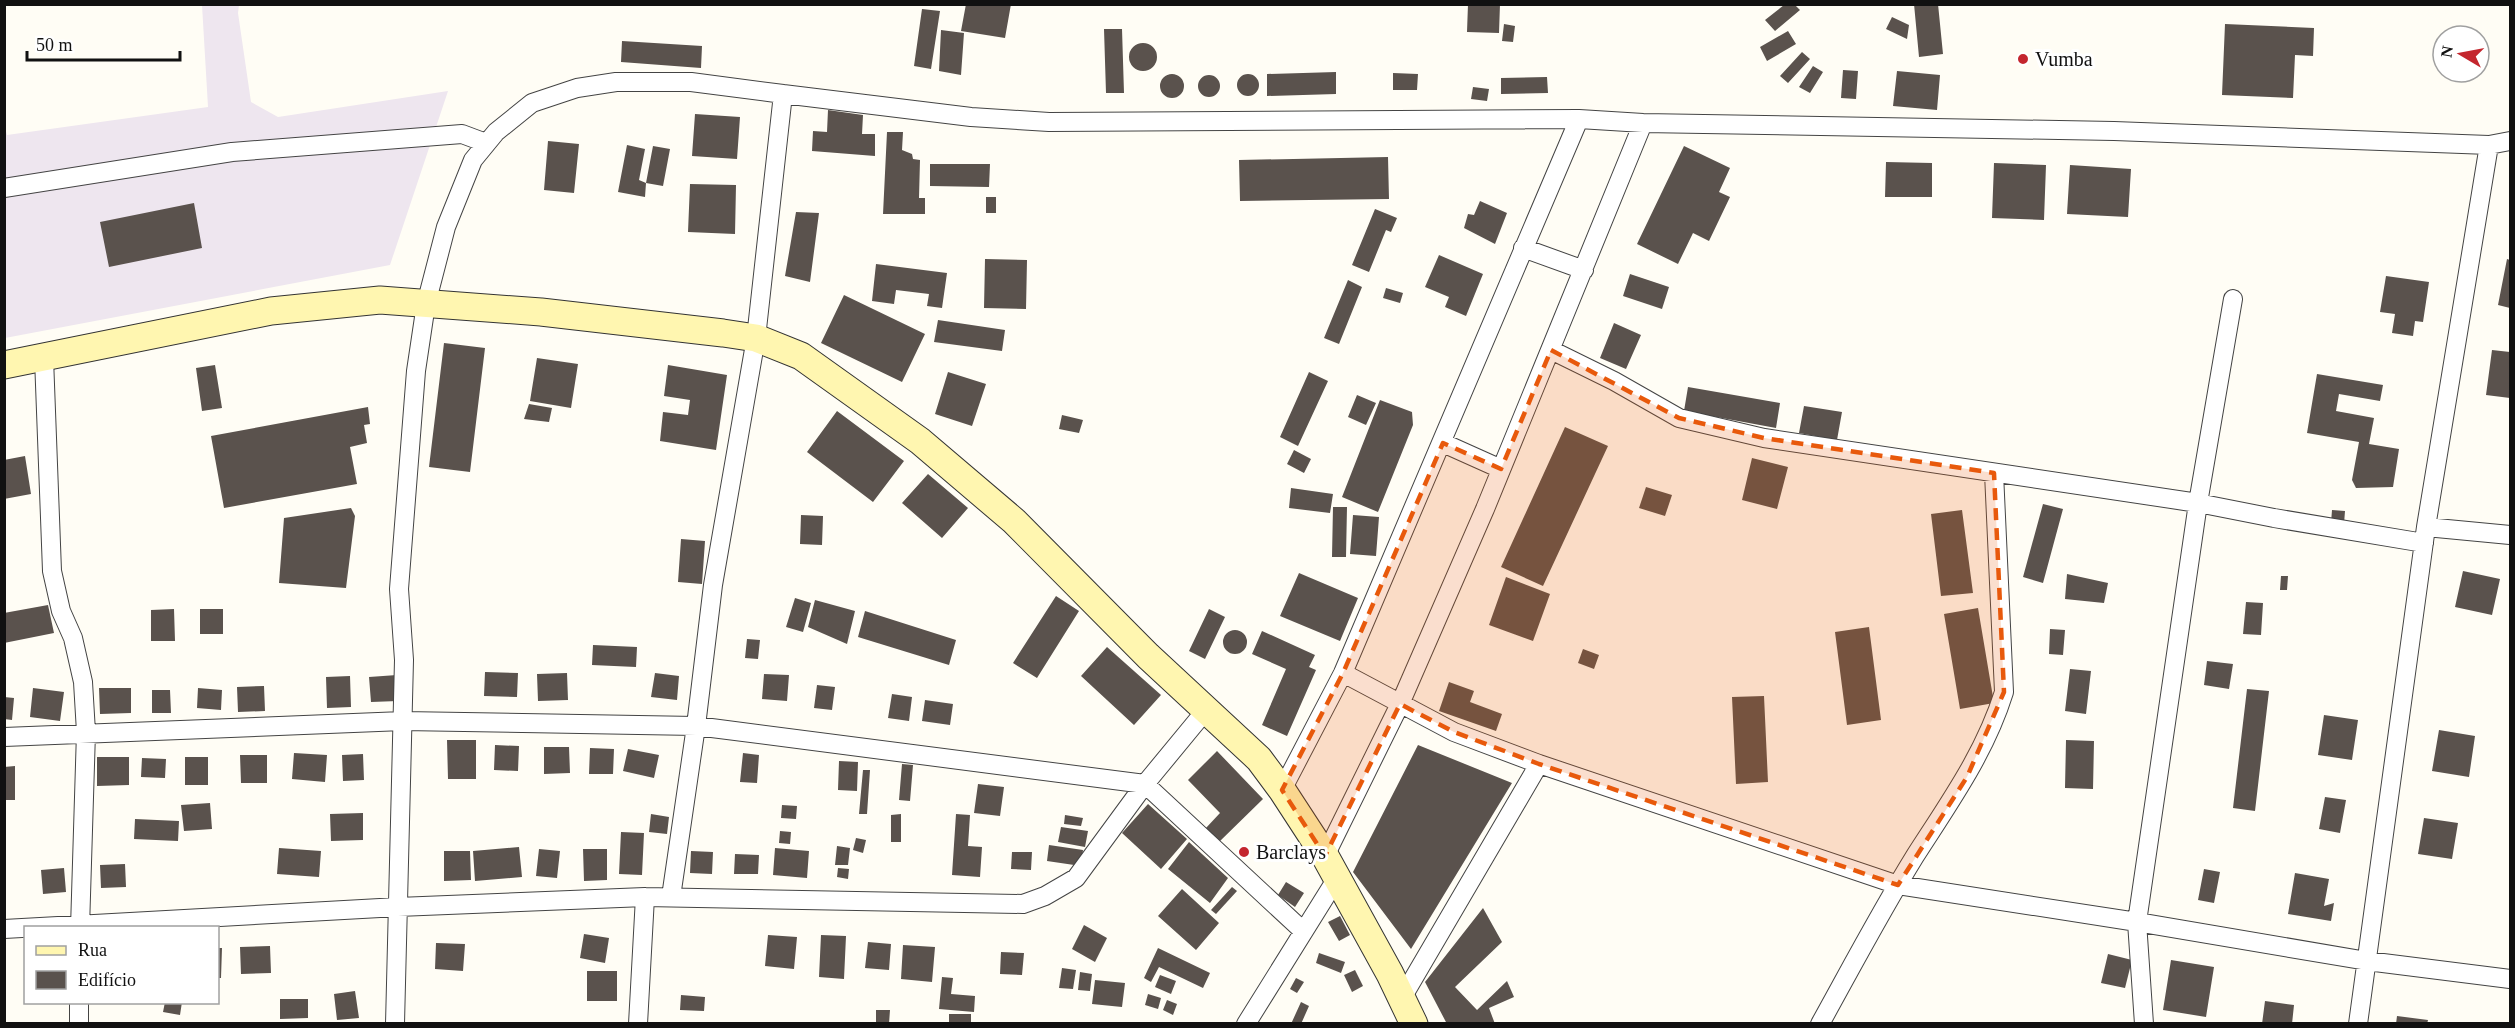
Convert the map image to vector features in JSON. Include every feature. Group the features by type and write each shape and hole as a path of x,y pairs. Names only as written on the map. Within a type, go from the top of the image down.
{"street":[{"path":"395,1023 404,660 399,589 400,558 417,371 426,304 446,227 472,160 496,132 532,103 577,88 616,82 691,82 971,117 1049,122 1579,119 1643,123 2114,131 2489,145 2511,141"},
{"path":"671,897 696,726 713,585 756,338 783,94"},
{"path":"1282,790 1343,673 1443,443 1522,248 1579,119"},
{"path":"1246,1023 1302,930 1331,867 1551,350 1643,123"},
{"path":"4,188 232,152 462,134 486,143"},
{"path":"2358,1023 2425,535 2489,145"},
{"path":"1522,248 1584,270"},
{"path":"2144,1023 2137,922 2198,503 2233,298"},
{"path":"4,365 271,311 380,300 553,314 723,333 756,338 801,356 920,441 1014,521 1148,656 1258,759 1282,790 1331,867 1414,1023"},
{"path":"1551,350 1614,381 1679,418 1764,438 2425,535 2511,535"},
{"path":"44,358 52,571 61,611 73,638 83,682 87,732 80,926 398,907 645,897 1023,903 1045,896 1076,878 1145,784 1206,710"},
{"path":"1443,443 1501,469"},
{"path":"1820,1023 1898,885 1967,777 1996,717 2004,692 1994,473"},
{"path":"1343,673 1454,732 1539,764 1898,885 2367,961 2511,979"},
{"path":"4,737 403,721 696,726 1145,784 1302,930"},
{"path":"1402,998 1539,764"},
{"path":"638,1023 645,897"},
{"path":"4,929 24,928"},
{"path":"79,1004 79,1023"}],"highlighted area":[{"path":"1551,350 1679,418 1764,438 1994,473 2004,692 1967,777 1898,885 1539,764 1454,732 1400,704 1325,856 1282,790 1343,673 1443,443 1501,469"}],"shaded area":[{"path":"202,5 239,5 238,13 251,102 278,117 448,91 390,265 5,338 4,124 7,135 208,107"}],"building":[{"path":"966,4 1011,4 1005,38 961,31"},
{"path":"1468,4 1500,4 1499,33 1467,32"},
{"path":"1914,4 1938,4 1943,54 1919,57"},
{"path":"1784,5 1795,5 1800,10 1775,31 1765,20"},
{"path":"922,9 940,11 931,69 914,66"},
{"path":"1892,17 1909,25 1907,39 1886,29"},
{"path":"1504,24 1515,26 1513,42 1502,41"},
{"path":"2225,24 2314,28 2313,56 2295,55 2293,98 2222,95"},
{"path":"1104,29 1122,29 1124,93 1106,93"},
{"path":"941,30 964,33 961,75 939,71"},
{"path":"1788,31 1796,44 1767,61 1760,47"},
{"path":"622,41 702,46 701,68 621,62"},
{"path":"1143,43 1153,47 1157,57 1153,67 1143,71 1133,67 1129,57 1133,47"},
{"path":"1802,52 1810,59 1788,83 1780,76"},
{"path":"1813,66 1823,72 1810,93 1799,87"},
{"path":"1843,70 1858,71 1856,99 1841,98"},
{"path":"1897,71 1940,75 1937,110 1893,106"},
{"path":"1336,72 1336,94 1267,96 1267,74"},
{"path":"1393,73 1418,74 1417,90 1393,90"},
{"path":"1172,74 1177,75 1183,81 1183,91 1177,97 1172,98 1167,97 1161,91 1160,86 1161,81 1167,75"},
{"path":"1248,74 1256,77 1259,85 1256,93 1248,96 1240,93 1237,85 1240,77"},
{"path":"1209,75 1217,78 1220,86 1217,94 1209,97 1201,94 1198,86 1201,78"},
{"path":"1547,77 1548,93 1501,94 1501,78"},
{"path":"1473,87 1489,89 1487,101 1471,99"},
{"path":"828,110 863,115 862,134 875,134 875,156 812,151 813,131 827,132"},
{"path":"695,114 740,117 737,159 692,156"},
{"path":"887,132 903,132 902,150 912,154 913,159 920,160 919,198 925,198 925,214 883,214"},
{"path":"548,141 579,144 574,193 544,190"},
{"path":"627,145 645,149 639,180 646,183 645,197 618,192"},
{"path":"653,146 670,149 663,186 646,183"},
{"path":"1684,146 1730,168 1719,192 1730,197 1709,241 1693,233 1678,264 1637,244"},
{"path":"1388,157 1389,199 1240,201 1239,160"},
{"path":"1886,162 1932,163 1932,197 1885,197"},
{"path":"1994,163 2046,165 2044,220 1992,218"},
{"path":"930,164 990,164 989,187 930,186"},
{"path":"2070,165 2131,169 2128,217 2067,214"},
{"path":"690,184 736,185 735,234 688,232"},
{"path":"986,197 996,197 996,213 986,213"},
{"path":"1480,201 1507,213 1495,244 1464,228 1468,214 1474,215"},
{"path":"194,203 202,248 109,267 100,222"},
{"path":"1375,209 1397,218 1391,232 1386,230 1369,272 1352,265"},
{"path":"796,212 819,213 810,282 785,276"},
{"path":"1439,255 1483,274 1466,316 1445,307 1449,297 1425,287"},
{"path":"985,259 1027,260 1026,309 984,308"},
{"path":"2507,259 2510,260 2510,308 2498,305"},
{"path":"876,264 947,273 942,308 927,306 929,294 896,290 894,304 872,301"},
{"path":"1630,274 1669,287 1662,309 1623,296"},
{"path":"2386,276 2429,282 2423,322 2415,321 2413,336 2392,333 2395,314 2380,312"},
{"path":"1348,280 1362,287 1339,344 1324,338"},
{"path":"1386,288 1403,293 1400,303 1383,298"},
{"path":"844,295 925,334 902,382 821,343"},
{"path":"938,320 1005,330 1002,351 934,342"},
{"path":"1614,323 1641,335 1626,369 1600,358"},
{"path":"444,343 485,348 470,472 429,467"},
{"path":"2492,350 2510,352 2510,398 2486,395"},
{"path":"537,358 578,364 571,408 530,401"},
{"path":"215,365 222,408 202,411 196,368"},
{"path":"668,365 727,375 716,450 660,441 663,412 688,415 690,400 664,396"},
{"path":"948,372 986,384 972,426 935,414"},
{"path":"1309,372 1328,381 1298,446 1280,437"},
{"path":"2317,374 2383,385 2380,401 2339,394 2336,411 2374,418 2369,444 2399,449 2393,487 2356,488 2352,480 2359,442 2307,433"},
{"path":"1688,387 1780,403 1776,428 1684,411"},
{"path":"1357,395 1376,403 1366,425 1348,417"},
{"path":"1380,400 1412,412 1413,425 1378,512 1342,497"},
{"path":"529,404 552,408 549,422 524,419"},
{"path":"1804,406 1842,412 1837,440 1799,433"},
{"path":"368,407 370,424 364,425 367,443 350,447 357,484 224,508 211,436"},
{"path":"837,411 904,461 873,502 807,452"},
{"path":"1062,415 1083,420 1079,433 1059,429"},
{"path":"1565,427 1608,446 1543,586 1501,567"},
{"path":"1294,450 1311,459 1304,473 1287,464"},
{"path":"25,456 31,494 4,499 4,460"},
{"path":"1752,458 1788,467 1777,509 1742,500"},
{"path":"928,474 968,508 942,538 902,503"},
{"path":"1646,487 1672,495 1665,516 1639,508"},
{"path":"1291,488 1333,494 1330,513 1289,508"},
{"path":"2043,504 2063,509 2043,583 2023,577"},
{"path":"1333,507 1347,507 1346,557 1332,557"},
{"path":"351,508 355,516 346,588 279,583 284,518"},
{"path":"1962,510 1973,593 1941,596 1931,514"},
{"path":"2332,510 2345,511 2344,524 2331,523"},
{"path":"801,515 823,516 822,545 800,544"},
{"path":"1353,515 1379,517 1376,556 1350,554"},
{"path":"681,539 705,541 702,584 678,582"},
{"path":"2463,571 2500,579 2492,615 2455,607"},
{"path":"1299,573 1358,598 1340,641 1280,616"},
{"path":"2067,574 2108,583 2104,603 2065,599"},
{"path":"2281,576 2288,576 2287,590 2280,590"},
{"path":"1506,577 1550,594 1533,641 1489,625"},
{"path":"1056,596 1079,611 1037,678 1013,663"},
{"path":"795,598 811,603 803,632 786,627"},
{"path":"815,600 855,611 847,644 808,627"},
{"path":"2246,602 2263,603 2261,635 2243,634"},
{"path":"48,605 54,633 4,643 4,613"},
{"path":"1978,608 1994,703 1960,709 1944,614"},
{"path":"174,609 175,641 151,641 151,610"},
{"path":"200,609 223,609 223,634 200,634"},
{"path":"1209,609 1225,617 1205,659 1189,651"},
{"path":"865,611 956,640 949,665 858,637"},
{"path":"1869,627 1881,720 1847,725 1835,632"},
{"path":"2050,629 2065,630 2063,655 2049,654"},
{"path":"1235,630 1244,633 1247,642 1244,651 1235,654 1226,651 1223,642 1226,633"},
{"path":"1262,631 1315,655 1309,667 1316,670 1287,736 1262,725 1286,669 1252,654"},
{"path":"747,639 760,640 758,659 745,658"},
{"path":"593,645 637,647 636,667 592,665"},
{"path":"1107,647 1161,695 1134,725 1081,676"},
{"path":"1583,649 1599,655 1594,669 1578,663"},
{"path":"2207,661 2233,664 2229,689 2204,685"},
{"path":"2070,669 2091,671 2086,714 2065,711"},
{"path":"485,672 518,673 517,697 484,696"},
{"path":"567,673 568,700 538,701 537,674"},
{"path":"655,673 679,676 677,700 651,697"},
{"path":"764,674 789,675 787,701 762,699"},
{"path":"397,675 398,701 371,702 369,677"},
{"path":"350,676 351,707 327,708 326,677"},
{"path":"1449,682 1474,691 1470,702 1502,714 1496,731 1439,711"},
{"path":"817,685 835,687 832,710 814,708"},
{"path":"264,686 265,711 238,712 237,687"},
{"path":"33,688 64,692 60,721 30,717"},
{"path":"99,688 131,688 131,713 100,714"},
{"path":"198,688 222,690 221,710 197,708"},
{"path":"2247,689 2269,691 2255,811 2233,808"},
{"path":"152,690 170,690 171,713 152,713"},
{"path":"892,694 912,697 909,721 888,718"},
{"path":"1764,696 1768,782 1736,784 1732,697"},
{"path":"4,697 14,698 12,720 4,719"},
{"path":"925,700 953,704 950,725 922,721"},
{"path":"2324,715 2358,720 2352,760 2318,755"},
{"path":"2439,730 2475,736 2469,777 2432,771"},
{"path":"447,740 476,740 476,779 448,779"},
{"path":"2066,740 2094,741 2093,789 2065,788"},
{"path":"495,745 519,746 518,771 494,770"},
{"path":"1418,745 1512,783 1411,949 1353,872"},
{"path":"544,747 569,747 570,773 544,774"},
{"path":"590,748 614,749 613,774 589,774"},
{"path":"628,749 659,755 654,778 623,771"},
{"path":"1217,751 1263,799 1218,843 1205,829 1220,813 1188,780"},
{"path":"294,753 327,755 325,782 292,779"},
{"path":"743,753 759,755 757,783 740,782"},
{"path":"363,754 364,780 343,781 342,755"},
{"path":"240,755 267,755 267,783 241,783"},
{"path":"97,757 129,757 129,785 97,786"},
{"path":"185,757 208,757 208,785 185,785"},
{"path":"142,758 166,759 165,778 141,777"},
{"path":"839,761 858,762 857,791 838,790"},
{"path":"902,764 913,765 910,801 899,800"},
{"path":"15,766 15,800 4,800 4,767"},
{"path":"863,770 870,770 867,814 859,814"},
{"path":"978,784 1004,787 1000,816 974,813"},
{"path":"2325,797 2346,800 2340,833 2319,829"},
{"path":"210,803 212,829 184,831 181,805"},
{"path":"1148,804 1187,839 1161,869 1122,833"},
{"path":"782,805 797,806 796,819 781,818"},
{"path":"363,813 363,840 331,841 330,814"},
{"path":"651,814 669,817 667,834 649,832"},
{"path":"901,814 901,842 891,842 891,815"},
{"path":"956,814 970,815 968,846 982,847 980,877 952,875"},
{"path":"1065,815 1083,818 1081,826 1064,824"},
{"path":"2424,818 2458,823 2452,859 2418,854"},
{"path":"135,819 179,821 178,841 134,839"},
{"path":"1061,827 1088,831 1085,847 1058,842"},
{"path":"780,831 791,832 790,844 779,843"},
{"path":"621,832 644,833 642,875 619,874"},
{"path":"856,838 866,840 863,853 853,850"},
{"path":"1189,842 1228,878 1210,903 1168,869"},
{"path":"1049,845 1083,850 1081,866 1047,861"},
{"path":"837,846 850,848 848,865 835,865"},
{"path":"519,847 522,877 475,881 473,851"},
{"path":"279,848 321,851 319,877 277,874"},
{"path":"775,848 809,851 807,878 773,875"},
{"path":"539,849 560,851 557,878 536,876"},
{"path":"583,849 607,849 607,880 584,881"},
{"path":"444,851 470,851 471,880 444,881"},
{"path":"691,851 713,852 712,874 690,873"},
{"path":"1012,852 1032,852 1031,870 1011,869"},
{"path":"735,854 759,855 758,874 734,874"},
{"path":"125,864 126,887 101,888 100,865"},
{"path":"64,868 66,892 43,894 41,870"},
{"path":"838,868 849,869 848,879 837,877"},
{"path":"2204,869 2220,872 2214,903 2198,900"},
{"path":"2295,873 2329,879 2324,906 2334,903 2331,921 2288,914"},
{"path":"1286,882 1304,893 1295,907 1278,895"},
{"path":"1232,887 1237,891 1216,914 1211,910"},
{"path":"1182,889 1219,923 1196,950 1158,916"},
{"path":"1483,908 1502,942 1455,987 1477,1010 1507,981 1514,997 1489,1008 1495,1024 1447,1024 1425,982"},
{"path":"1340,916 1350,935 1339,941 1328,922"},
{"path":"1084,925 1107,938 1095,962 1072,949"},
{"path":"584,934 609,938 605,963 580,958"},
{"path":"768,935 797,937 794,969 765,966"},
{"path":"821,935 846,936 844,979 819,977"},
{"path":"868,942 891,944 889,970 865,968"},
{"path":"436,943 465,944 463,971 435,969"},
{"path":"903,945 935,947 932,982 901,979"},
{"path":"270,946 271,973 241,974 240,947"},
{"path":"219,948 222,948 221,978 219,978"},
{"path":"1158,948 1210,973 1203,988 1159,967 1151,982 1144,978"},
{"path":"1001,952 1024,953 1022,975 1000,974"},
{"path":"1319,953 1345,962 1341,973 1316,963"},
{"path":"2108,954 2132,960 2125,988 2101,983"},
{"path":"2171,960 2214,967 2206,1017 2163,1010"},
{"path":"1062,968 1076,970 1073,989 1059,988"},
{"path":"1355,970 1363,986 1352,992 1344,975"},
{"path":"587,971 617,971 617,1001 587,1001"},
{"path":"1080,972 1092,974 1090,991 1078,990"},
{"path":"1160,975 1176,981 1171,994 1155,987"},
{"path":"942,977 953,978 951,994 975,996 974,1012 939,1009"},
{"path":"1296,978 1304,982 1297,993 1290,989"},
{"path":"1095,980 1125,983 1122,1007 1092,1004"},
{"path":"355,991 359,1018 337,1020 334,994"},
{"path":"1148,994 1161,998 1158,1009 1145,1005"},
{"path":"681,995 705,997 704,1011 680,1010"},
{"path":"280,999 308,999 308,1018 280,1019"},
{"path":"1167,1000 1177,1004 1173,1015 1163,1010"},
{"path":"2265,1001 2294,1005 2292,1024 2262,1024"},
{"path":"1301,1002 1309,1006 1301,1024 1291,1024"},
{"path":"165,1004 182,1004 180,1015 163,1012"},
{"path":"876,1010 890,1010 889,1024 876,1024"},
{"path":"949,1014 971,1014 971,1024 949,1024"},
{"path":"2397,1016 2428,1020 2427,1024 2396,1024"}],"place":[{"name":"Vumba","path":"2023,59"},
{"name":"Barclays","path":"1244,852"}]}
